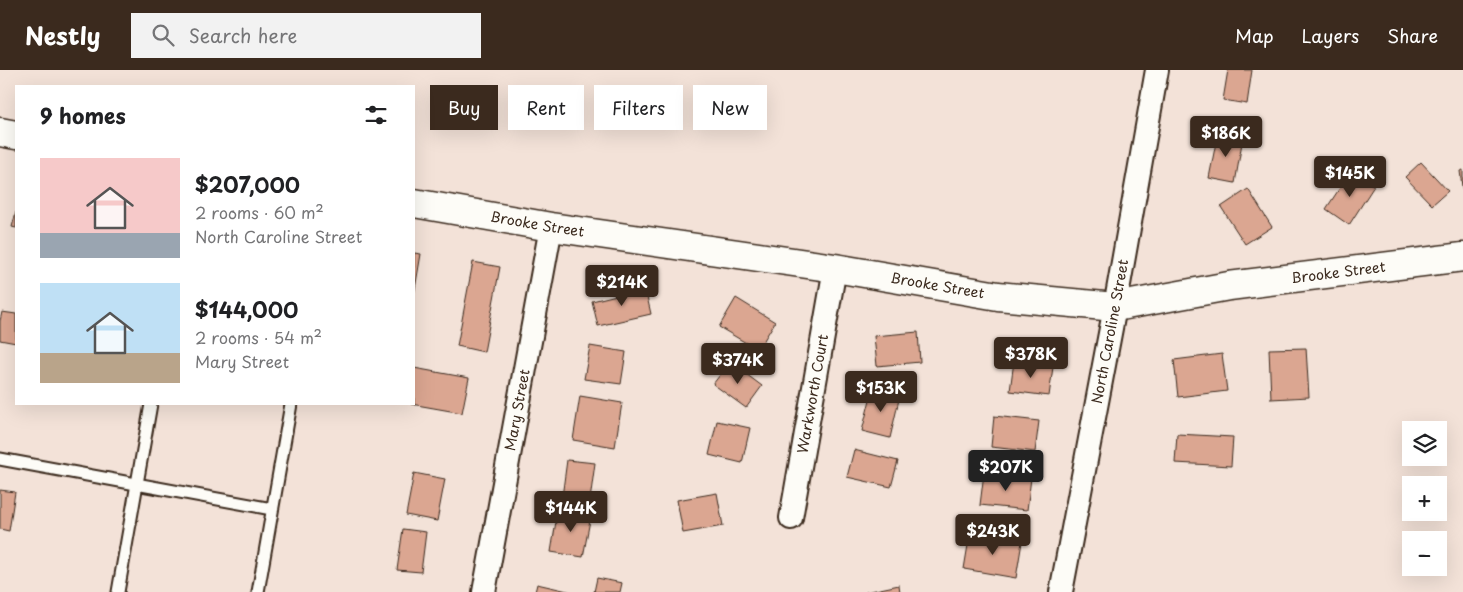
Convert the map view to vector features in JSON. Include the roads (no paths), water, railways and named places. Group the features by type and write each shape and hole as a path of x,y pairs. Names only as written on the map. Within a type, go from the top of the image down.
{"street":[{"name":"North Caroline Street","path":"1061,592 1115,307 1157,70"},
{"path":"0,132 15,135"},
{"name":"Brooke Street","path":"415,203 551,227 834,268 998,296 1115,307 1229,286 1463,257"},
{"name":"Mary Street","path":"484,592 551,227"},
{"name":"Warkworth Court","path":"791,518 834,268"}],"lane":[{"path":"118,592 151,405"},
{"path":"258,592 291,405"},
{"path":"0,459 272,509"}]}
